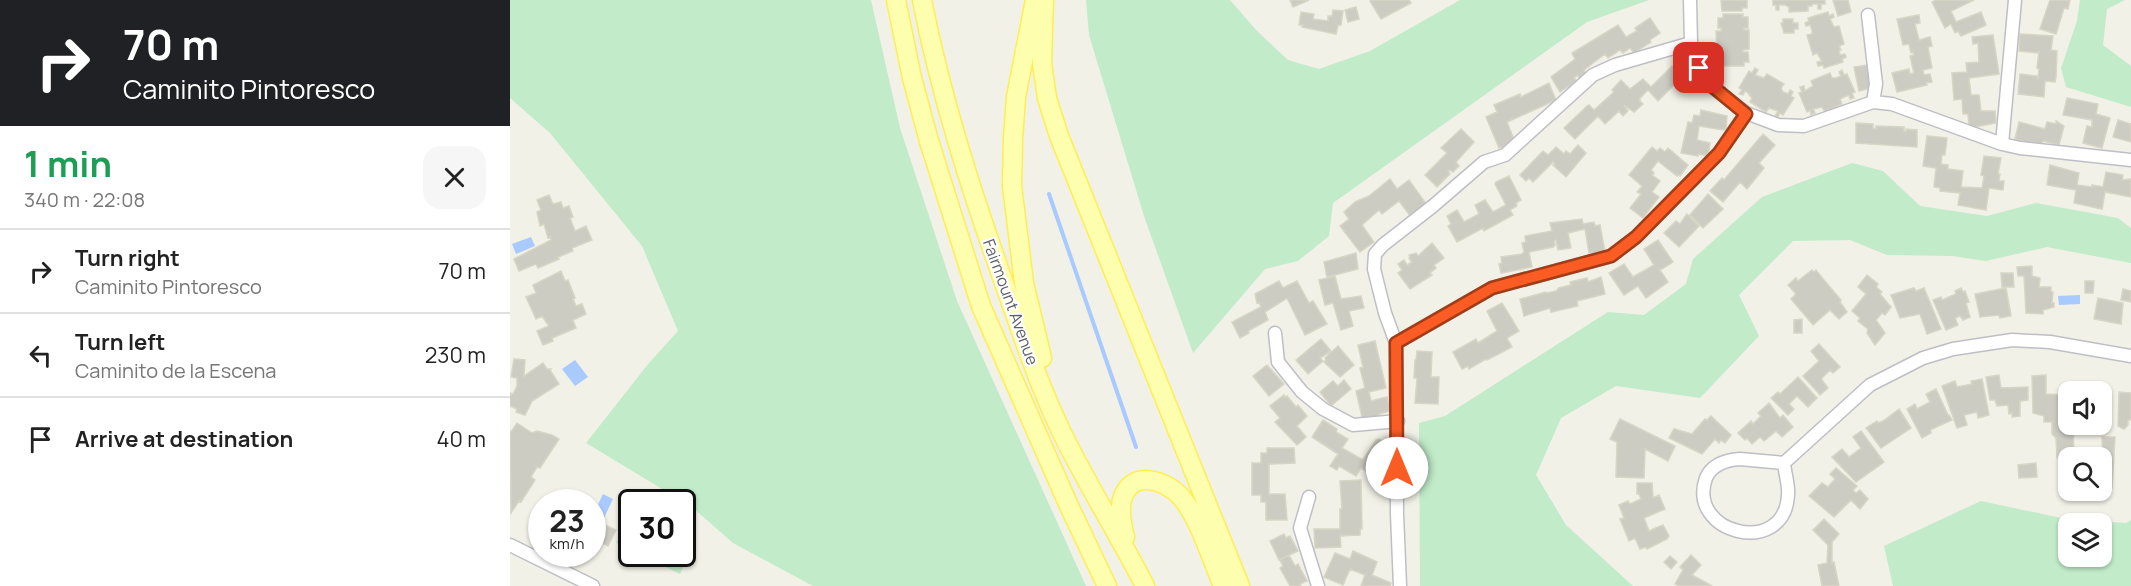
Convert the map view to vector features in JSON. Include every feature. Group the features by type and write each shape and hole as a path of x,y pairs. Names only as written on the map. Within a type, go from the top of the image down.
{"main road":[{"name":"Fairmount Avenue","path":"922,0 951,128 1030,358 1063,435 1145,586"},
{"path":"1035,0 1016,97 1012,186 1024,283 1063,435"},
{"path":"1044,0 1042,63 1047,98 1059,136 1240,586"},
{"name":"Fairmount Avenue","path":"896,5 929,141 981,306 1069,506 1107,586"},
{"path":"1131,559 1123,527 1122,500 1127,488 1136,481 1150,479 1166,484 1180,496 1191,511 1223,586"}],"street":[{"path":"1690,0 1693,54 1706,81 1746,114 1778,125 1804,126 1873,102 1892,104 2002,144 2131,160"},
{"path":"2002,144 2015,0"},
{"path":"1868,15 1876,84 1873,102"},
{"path":"1400,586 1397,514 1396,343 1385,313 1374,268 1375,254 1484,162 1505,155 1593,75 1615,64 1691,42"},
{"path":"1396,343 1492,288 1611,256 1636,237 1719,153 1746,114"},
{"path":"1275,333 1278,362 1302,392 1323,409 1353,425 1398,421"},
{"path":"1784,464 1789,494 1786,509 1779,521 1768,531 1757,533 1730,529 1709,513 1704,500 1704,486 1708,473 1718,464 1740,459 1784,464 1870,385 1923,358 1943,352 2012,340 2050,342 2131,356"},
{"path":"1309,497 1300,528 1318,586"},
{"path":"510,545 593,586"}],"green space":[{"path":"510,0 871,0 900,128 957,301 1086,586 813,586 733,543 696,511 696,489 662,489 586,443 649,363 678,331 642,246 550,133 510,98"},
{"path":"1086,0 1230,0 1257,31 1288,60 1319,69 1370,51 1460,0 1649,0 1587,22 1333,203 1329,236 1298,261 1265,269 1193,353 1144,216 1089,35"},
{"path":"2080,0 2125,0 2107,9 2103,45 2131,66 2131,107 2066,87 2061,68 2077,21"},
{"path":"1852,163 1883,171 1920,206 1987,216 2036,203 2118,218 2131,228 2131,263 2047,247 1986,261 1952,256 1887,255 1850,240 1793,241 1739,295 1759,336 1700,398 1616,386 1561,418 1536,475 1566,525 1633,586 1420,586 1419,423 1445,416 1608,312 1644,315 1686,284 1693,259 1762,197"},
{"path":"1981,501 2058,517 2058,567 2112,567 2112,522 2126,523 2131,520 2131,586 1893,586 1884,546"},
{"path":"665,567 683,567 680,574"}],"water":[{"path":"531,237 535,246 516,254 512,244"},
{"path":"2080,295 2080,304 2059,305 2058,296"},
{"path":"575,360 588,377 575,386 562,369"},
{"path":"606,496 613,499 606,514"}],"building":[{"path":"1290,0 1309,0 1293,7"},
{"path":"1409,0 1411,3 1381,19 1370,1"},
{"path":"1721,0 1747,0 1747,8 1742,8 1742,11 1722,11"},
{"path":"1773,0 1825,0 1825,4 1821,4 1821,9 1818,9 1818,4 1812,4 1808,6 1808,11 1789,12 1789,7 1785,5 1779,5 1779,10 1776,10"},
{"path":"1833,0 1848,0 1851,12 1838,16"},
{"path":"1936,0 1974,0 1951,11 1956,22 1981,12 1986,25 1961,36 1958,31 1955,33 1951,24 1945,28 1932,2"},
{"path":"2050,0 2070,0 2068,9 2064,8 2056,34 2040,29"},
{"path":"1356,7 1359,19 1348,22 1345,10"},
{"path":"1333,10 1343,11 1341,25 1338,25 1336,34 1299,25 1301,12 1314,14 1313,19 1328,21 1328,16 1332,16"},
{"path":"1828,12 1829,16 1833,14 1834,17 1830,19 1834,27 1839,26 1844,44 1839,46 1840,55 1845,54 1846,57 1842,59 1843,62 1824,68 1823,65 1818,66 1817,62 1822,61 1817,53 1813,55 1807,35 1812,34 1812,30 1810,25 1806,26 1805,23 1809,21 1808,18"},
{"path":"1723,14 1743,14 1743,17 1748,17 1748,28 1744,30 1749,30 1749,49 1743,52 1748,52 1749,62 1744,62 1744,66 1723,66 1722,50 1717,50 1716,31 1721,31 1721,28 1718,28 1718,18 1723,18"},
{"path":"1919,15 1920,23 1915,24 1919,40 1930,37 1932,46 1928,47 1932,68 1923,70 1924,75 1930,74 1932,82 1897,92 1892,73 1909,69 1910,74 1914,73 1910,56 1914,55 1913,52 1911,53 1909,44 1903,45 1897,19"},
{"path":"1650,18 1660,33 1650,40 1651,42 1634,53 1630,48 1623,53 1620,50 1608,58 1605,54 1584,70 1586,73 1579,78 1578,75 1574,78 1577,81 1560,92 1551,77 1575,59 1572,53 1618,25 1626,37 1637,31 1635,28"},
{"path":"1783,19 1793,19 1793,23 1798,23 1798,29 1794,29 1794,33 1784,33 1781,23"},
{"path":"2020,34 2053,36 2051,50 2057,51 2056,77 2055,82 2045,81 2044,97 2018,94 2020,74 2037,76 2038,79 2039,69 2037,68 2039,51 2038,53 2019,51"},
{"path":"1993,35 1999,74 1969,78 1971,95 1979,95 1981,111 1995,111 1996,123 1969,128 1968,114 1963,114 1962,99 1954,100 1952,73 1967,72 1966,63 1979,62 1978,43 1973,44 1972,37"},
{"path":"1867,65 1871,88 1859,91 1854,67"},
{"path":"1672,66 1682,77 1658,101 1648,90 1640,98 1643,104 1634,112 1624,105 1628,111 1623,116 1619,111 1605,124 1598,116 1575,139 1564,128 1587,106 1589,105 1594,110 1614,92 1612,90 1621,80 1630,89 1643,79 1651,87"},
{"path":"1755,68 1758,70 1755,75 1764,78 1767,74 1784,84 1781,88 1783,92 1788,94 1790,90 1793,92 1791,96 1794,98 1783,115 1780,113 1778,117 1775,116 1778,111 1769,108 1766,112 1750,102 1752,98 1745,91 1743,95 1739,94 1742,90 1739,88 1749,71 1752,73"},
{"path":"1842,70 1844,75 1847,74 1855,92 1852,93 1854,98 1850,99 1849,95 1844,97 1840,99 1842,104 1825,112 1822,107 1813,109 1815,113 1811,115 1810,110 1807,112 1799,93 1802,92 1800,87 1804,86 1805,91 1813,86 1811,81 1830,73 1832,78 1836,78 1841,76 1839,72"},
{"path":"1549,83 1556,100 1507,122 1515,142 1499,148 1486,117 1497,112 1494,105 1520,94 1521,97"},
{"path":"2067,98 2098,104 2096,114 2110,118 2102,148 2083,143 2087,126 2092,127 2092,120 2063,115"},
{"path":"1701,110 1727,116 1726,129 1699,126 1697,140 1710,143 1708,156 1681,153 1688,122 1692,123 1694,115 1700,116"},
{"path":"2118,120 2131,124 2131,142 2113,137"},
{"path":"2056,121 2064,126 2059,145 2043,141 2042,145 2032,142 2032,144 2015,139 2019,122 2045,129 2047,122 2056,124"},
{"path":"1856,123 1873,124 1873,128 1876,129 1876,126 1904,127 1906,132 1906,129 1917,130 1917,147 1856,143"},
{"path":"1461,129 1474,142 1456,162 1459,166 1453,172 1448,171 1450,174 1437,187 1425,175 1447,153 1441,148"},
{"path":"1763,134 1775,145 1759,163 1764,168 1747,189 1740,182 1723,202 1710,191 1722,178 1724,180"},
{"path":"1927,136 1947,138 1945,155 1942,155 1941,164 1948,165 1948,169 1963,171 1961,187 1982,188 1984,176 1981,175 1984,156 2001,158 1998,174 2000,174 1999,181 2004,181 2003,190 1989,188 1986,210 1958,205 1960,193 1940,191 1940,188 1934,187 1936,168 1923,166"},
{"path":"1578,145 1586,153 1566,177 1553,165 1555,164 1553,162 1533,182 1529,178 1526,181 1520,175 1543,151 1548,155 1556,147 1564,154 1566,151 1570,154"},
{"path":"1652,147 1657,151 1660,148 1665,152 1668,148 1688,165 1680,176 1677,176 1658,161 1651,170 1654,173 1652,175 1660,181 1652,192 1659,197 1643,218 1630,208 1641,194 1637,192 1642,186 1629,175"},
{"path":"2050,165 2079,173 2077,185 2103,187 2106,172 2123,175 2122,180 2131,179 2131,197 2105,192 2102,209 2074,203 2076,190 2047,185"},
{"path":"1509,176 1521,200 1510,210 1513,215 1484,231 1483,228 1457,242 1448,226 1451,224 1447,216 1457,210 1464,222 1479,214 1475,205 1485,200 1493,212 1506,205 1495,184"},
{"path":"1390,179 1397,189 1409,180 1427,205 1411,217 1399,201 1382,214 1379,210 1362,225 1374,242 1360,252 1340,226 1349,219 1344,212"},
{"path":"1708,194 1723,209 1703,228 1690,215"},
{"path":"549,195 553,204 561,202 563,208 569,206 573,217 570,218 575,231 586,226 592,240 572,248 573,251 538,268 536,264 519,271 514,259 551,240 550,237 548,238 544,224 540,226 537,212 541,210 537,200"},
{"path":"1687,214 1699,226 1679,247 1664,233 1676,221 1680,224"},
{"path":"1582,219 1583,224 1594,222 1595,226 1600,225 1605,252 1592,255 1589,253 1585,229 1568,233 1571,248 1558,250 1556,240 1553,247 1529,252 1532,267 1501,273 1499,264 1502,263 1501,257 1522,254 1524,252 1522,243 1526,242 1525,236 1552,231 1550,223"},
{"path":"1658,240 1673,262 1660,270 1668,282 1646,298 1638,286 1624,295 1609,273 1624,264 1633,277 1654,265 1644,249"},
{"path":"1432,243 1444,258 1434,265 1436,268 1430,273 1432,275 1410,289 1398,273 1402,270 1398,264 1404,260 1407,265 1412,262 1409,255 1416,253 1418,256"},
{"path":"1356,253 1358,269 1327,277 1324,262"},
{"path":"2032,266 2032,276 2040,278 2039,287 2051,287 2051,292 2053,292 2054,307 2043,310 2043,314 2026,313 2024,276 2018,276 2017,267"},
{"path":"1812,270 1814,272 1816,270 1841,300 1847,312 1839,319 1830,310 1813,325 1791,299 1796,294 1788,285 1796,278 1798,281"},
{"path":"561,271 565,281 568,280 576,306 582,304 586,314 573,320 576,328 552,338 553,341 543,345 537,331 549,326 542,316 536,319 526,297 536,293 533,285"},
{"path":"2001,273 2013,273 2014,287 2002,287"},
{"path":"1867,275 1878,284 1876,287 1891,307 1885,315 1882,313 1876,320 1885,333 1875,345 1867,333 1868,329 1858,321 1860,318 1852,311 1866,294 1858,287"},
{"path":"1335,276 1341,299 1361,296 1364,308 1349,311 1353,326 1341,330 1333,303 1325,305 1319,280"},
{"path":"1601,277 1605,294 1577,301 1578,306 1551,312 1550,308 1524,316 1520,299 1556,291 1571,285 1570,282 1587,278 1588,282"},
{"path":"1279,281 1283,288 1297,281 1309,303 1313,301 1327,324 1305,335 1287,298 1265,312 1268,320 1240,338 1232,322 1261,307 1259,302 1257,303 1255,294"},
{"path":"2085,281 2094,281 2093,293 2085,293"},
{"path":"1914,288 1916,291 1924,288 1941,329 1927,334 1920,314 1900,318 1891,295"},
{"path":"1961,288 1963,292 1965,291 1969,302 1966,303 1970,317 1963,320 1960,316 1955,318 1958,325 1946,330 1933,300 1941,297 1942,300 1956,294 1955,291"},
{"path":"2006,288 2011,316 1980,317 1975,294"},
{"path":"2123,289 2131,291 2131,302 2121,300"},
{"path":"2098,298 2123,303 2121,324 2094,319"},
{"path":"1502,303 1519,331 1507,338 1512,347 1469,369 1468,366 1462,369 1453,352 1476,339 1478,343 1497,331 1487,311"},
{"path":"1802,319 1802,333 1794,333 1794,320"},
{"path":"1321,339 1331,351 1320,358 1323,361 1308,374 1296,360"},
{"path":"1375,341 1386,388 1369,392 1371,401 1387,397 1390,411 1379,414 1380,417 1363,421 1356,391 1365,388 1358,345"},
{"path":"1819,344 1840,367 1833,373 1830,370 1822,378 1828,388 1820,395 1803,376 1819,361 1811,351"},
{"path":"1338,346 1354,365 1340,377 1324,362 1325,358"},
{"path":"1417,351 1432,352 1431,377 1439,377 1438,404 1415,403 1417,378 1414,378"},
{"path":"514,359 525,360 524,376 543,363 547,369 551,369 559,384 532,401 525,415 516,412 517,409 510,406 510,393 513,394 517,386 517,378 511,377"},
{"path":"1267,365 1284,384 1269,396 1253,376"},
{"path":"1999,375 2001,388 2028,387 2028,400 2020,401 2020,416 2012,417 2012,413 2009,414 2008,405 1997,406 1995,400 1990,400 1986,377"},
{"path":"2046,375 2046,394 2058,395 2058,435 2073,435 2074,447 2058,447 2058,458 2056,438 2052,434 2052,422 2044,422 2044,416 2033,413 2032,376"},
{"path":"1798,377 1817,398 1808,407 1797,396 1789,404 1794,409 1788,415 1771,398 1778,392 1780,394"},
{"path":"1982,379 1989,415 1978,418 1977,412 1964,415 1967,425 1957,428 1942,386 1955,381 1957,387"},
{"path":"1344,380 1351,389 1331,406 1320,392 1333,381 1338,386"},
{"path":"1936,389 1952,420 1930,430 1931,433 1922,438 1907,409 1915,404 1917,409 1930,402 1926,394"},
{"path":"2119,392 2131,393 2131,420 2128,420 2128,425 2124,429 2118,426"},
{"path":"1284,395 1296,407 1298,405 1307,416 1297,426 1306,437 1297,445 1275,422 1280,418 1270,406"},
{"path":"1769,403 1780,418 1783,415 1793,427 1782,437 1776,431 1764,441 1760,437 1752,444 1738,433 1751,421 1753,424 1761,416 1758,413"},
{"path":"1899,409 1911,428 1881,448 1866,428 1877,421 1878,423 1883,421"},
{"path":"1711,416 1731,435 1725,443 1721,440 1719,443 1715,439 1702,454 1669,438 1674,429 1692,434 1705,419"},
{"path":"1620,419 1675,446 1668,461 1645,449 1644,478 1616,477 1617,442 1610,439"},
{"path":"1323,420 1348,439 1342,448 1363,460 1376,440 1379,439 1390,447 1376,470 1371,467 1368,472 1361,468 1356,476 1339,466 1337,470 1330,466 1338,454 1312,437"},
{"path":"517,423 532,433 537,431 559,439 540,468 537,467 531,477 535,480 511,513 510,431"},
{"path":"1861,431 1884,462 1856,482 1832,457 1842,449 1849,457 1861,448 1853,437"},
{"path":"2102,437 2115,437 2112,488 2112,447 2102,447"},
{"path":"1267,448 1294,448 1295,463 1269,464 1269,494 1285,494 1287,520 1266,520 1266,502 1261,502 1261,495 1252,495 1252,463 1261,463 1261,453 1267,453"},
{"path":"2036,463 2037,477 2019,478 2018,465"},
{"path":"1836,468 1857,486 1853,490 1856,493 1860,490 1868,499 1860,509 1851,500 1834,517 1809,496 1822,483 1828,487 1835,479 1830,474"},
{"path":"1361,480 1362,529 1360,529 1360,535 1340,536 1341,547 1315,548 1314,529 1340,529 1340,509 1342,509 1340,481"},
{"path":"1637,483 1652,483 1653,498 1659,495 1665,509 1644,518 1649,531 1663,525 1669,536 1647,549 1646,547 1640,549 1635,538 1629,541 1620,519 1624,518 1619,505 1628,501 1630,504 1641,499 1637,494"},
{"path":"1824,519 1839,534 1832,542 1832,563 1834,562 1839,586 1822,586 1818,565 1827,563 1828,545 1813,530"},
{"path":"606,525 616,530 608,546 606,545"},
{"path":"1284,534 1286,538 1290,536 1298,551 1279,560 1270,541"},
{"path":"1353,551 1377,562 1372,575 1391,583 1390,586 1361,586 1365,575 1350,569 1343,585 1324,577 1335,553 1350,559"},
{"path":"1289,555 1295,566 1298,564 1307,581 1300,584 1301,586 1290,586 1280,568 1283,566 1280,560"},
{"path":"1691,555 1701,565 1692,575 1712,586 1675,584 1683,570 1680,567"},
{"path":"1670,556 1677,562 1671,569 1664,562"}],"waterway":[{"path":"1049,194 1136,447"}],"route":[{"path":"1397,468 1396,343 1492,288 1611,256 1636,237 1719,153 1746,114 1706,81 1699,68"}]}
